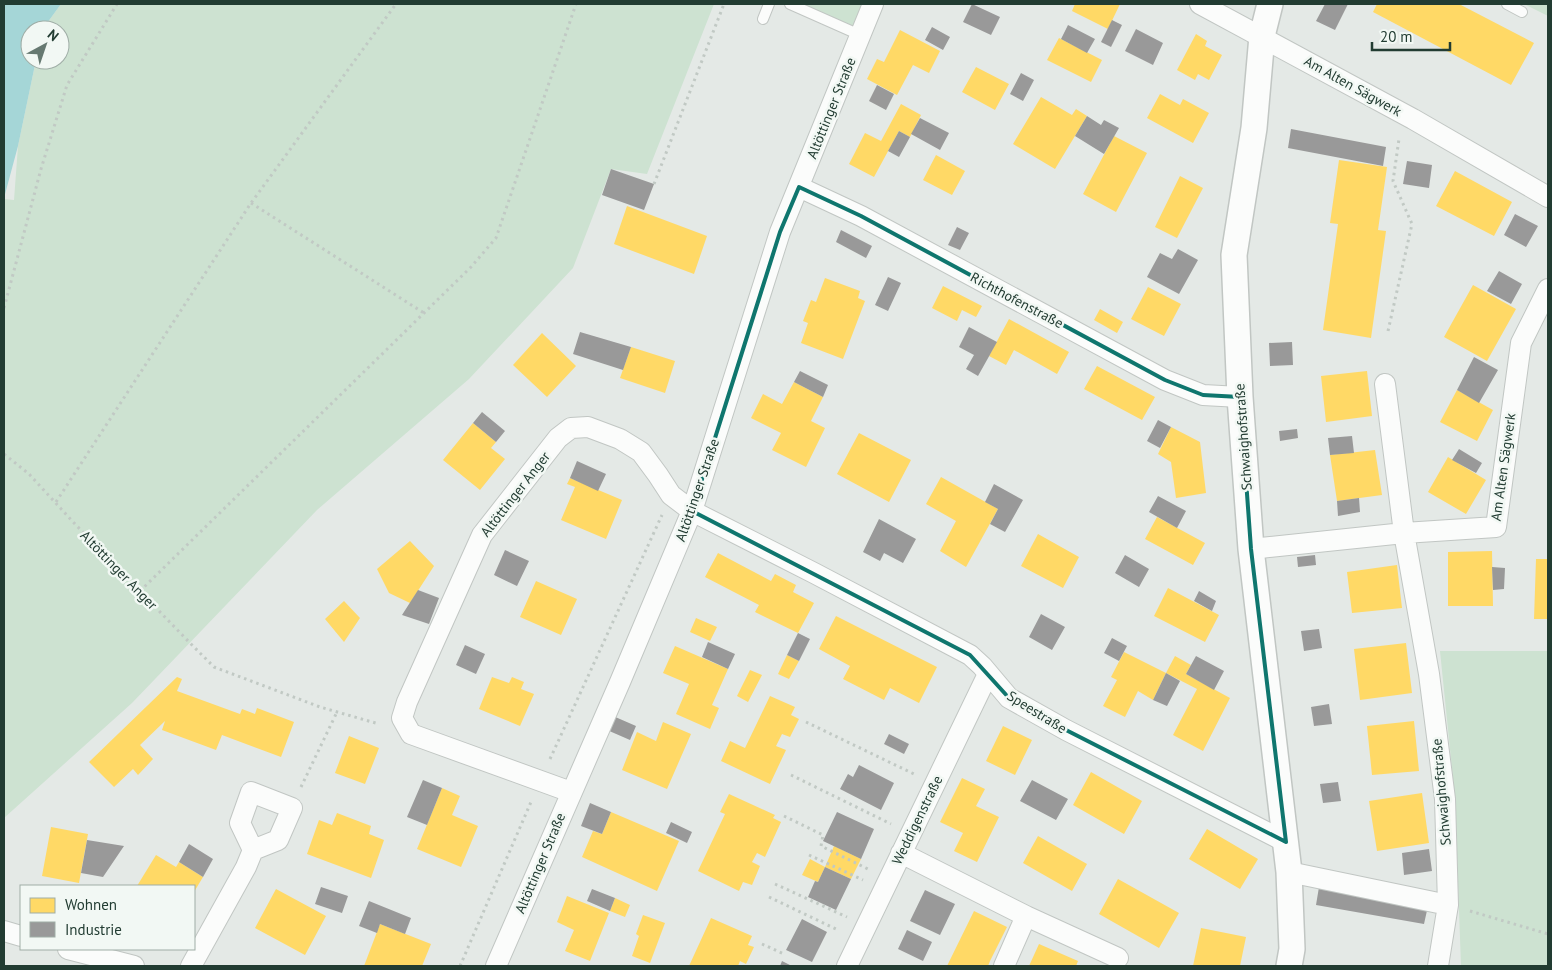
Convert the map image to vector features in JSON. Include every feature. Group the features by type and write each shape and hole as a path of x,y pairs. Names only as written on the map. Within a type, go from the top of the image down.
{"street":[{"name":"Altöttinger Straße","path":"496,966 620,682 692,511 780,232 872,4"},
{"name":"Am Alten Sägwerk","path":"1200,4 1413,119 1548,197"},
{"name":"Schwaighofstraße","path":"1270,4 1262,36 1254,128 1234,255 1240,397 1252,549 1289,872 1292,949 1289,966"},
{"name":"Richthofenstraße","path":"799,187 861,216 1165,380 1203,395 1240,397"},
{"name":"Am Alten Sägwerk","path":"1252,549 1404,533 1496,527 1521,343 1548,289"},
{"name":"Schwaighofstraße","path":"1385,384 1404,533 1429,674 1445,799 1448,905 1438,966"},
{"name":"Altöttinger Anger","path":"411,734 402,718 407,702 482,535 558,438 571,428 588,428 620,439 640,452 671,495 692,511"},
{"name":"Speestraße","path":"692,511 970,655 1009,698 1074,734 1286,842"},
{"name":"Weddigenstraße","path":"847,966 988,674"},
{"path":"411,734 571,792"},
{"path":"190,966 246,867 253,850 278,840 292,808 251,792 240,823 253,850"},
{"path":"901,854 1026,916 1118,958"},
{"path":"1289,872 1448,905"},
{"path":"1004,966 1026,916"},
{"path":"4,931 20,936"},
{"path":"72,950 134,966"}],"lane":[{"path":"764,19 769,4"},
{"path":"790,4 860,35"},
{"path":"1507,4 1522,12"}],"path":[{"path":"4,308 41,169 67,85 118,4"},
{"path":"56,502 251,203 396,4"},
{"path":"140,592 471,267 496,238 576,4"},
{"path":"654,184 724,4"},
{"path":"1388,331 1412,224 1393,181 1400,139"},
{"path":"251,203 424,313"},
{"name":"Altöttinger Anger","path":"4,454 29,474 74,524 214,667 336,712 411,734"},
{"path":"460,966 540,780 602,649 671,495"},
{"path":"292,808 291,806 336,712"},
{"path":"806,722 915,774"},
{"path":"791,775 894,826"},
{"path":"784,816 823,835 821,846 874,872"},
{"path":"809,855 868,882"},
{"path":"775,884 836,912"},
{"path":"769,897 828,925"},
{"path":"1448,905 1548,934"},
{"path":"762,944 784,954"}],"highlighted area":[{"path":"799,187 861,216 1165,380 1203,395 1240,397 1251,549 1286,842 1066,730 1009,698 970,655 692,511 780,232"}],"green space":[{"path":"61,4 714,4 647,174 611,169 573,268 469,379 317,510 132,703 4,818 4,199 14,200 18,146 34,70 70,70 70,20 49,20"},
{"path":"796,4 869,4 860,35"},
{"path":"1524,4 1548,4 1548,16"},
{"path":"1440,651 1548,651 1548,966 1461,966 1455,798"}],"water":[{"path":"4,4 61,4 49,20 20,20 20,70 34,70 18,146 4,198"}],"building: Wohnen":[{"path":"1075,4 1120,4 1108,29 1072,11"},
{"path":"1377,4 1459,4 1534,43 1511,85 1373,12"},
{"path":"900,30 940,51 929,73 913,65 897,95 867,79 877,59 884,62"},
{"path":"1196,34 1207,41 1205,46 1222,55 1209,80 1198,74 1195,80 1177,70"},
{"path":"1059,38 1102,60 1091,82 1047,60"},
{"path":"976,67 1009,84 995,110 962,92"},
{"path":"1160,94 1180,105 1183,99 1209,113 1193,143 1147,118"},
{"path":"1041,97 1072,115 1076,109 1087,116 1055,169 1013,144"},
{"path":"901,104 921,115 910,137 899,131 874,177 849,164 865,133 881,141"},
{"path":"1114,136 1147,153 1116,212 1083,194"},
{"path":"936,155 965,171 952,195 923,180"},
{"path":"1339,160 1387,167 1378,230 1386,231 1371,338 1323,330 1338,224 1330,223"},
{"path":"1455,171 1512,202 1494,236 1436,206"},
{"path":"1180,176 1203,188 1177,238 1155,227"},
{"path":"627,206 707,236 694,274 614,244"},
{"path":"825,278 860,291 858,298 865,301 843,359 801,343 808,323 803,321 811,300 816,302"},
{"path":"1473,285 1516,309 1487,361 1444,337"},
{"path":"943,286 982,306 976,317 962,310 957,321 932,308"},
{"path":"1148,287 1181,304 1164,336 1131,319"},
{"path":"1100,309 1123,322 1117,333 1094,320"},
{"path":"1009,319 1069,352 1057,374 1014,350 1006,365 989,356"},
{"path":"542,333 576,366 547,397 513,365"},
{"path":"631,347 675,361 665,393 620,378"},
{"path":"1097,366 1155,397 1142,420 1084,389"},
{"path":"1367,371 1372,416 1326,422 1321,376"},
{"path":"794,382 823,397 811,421 825,428 806,467 772,450 781,433 751,418 763,394 782,404"},
{"path":"1457,390 1493,410 1477,441 1440,422"},
{"path":"473,423 496,442 491,448 505,459 480,490 443,460"},
{"path":"1171,427 1200,442 1206,493 1176,498 1171,462 1158,454"},
{"path":"859,433 911,460 889,502 837,474"},
{"path":"1375,450 1382,495 1337,501 1330,455"},
{"path":"1448,457 1486,480 1466,514 1428,492"},
{"path":"941,477 998,509 966,567 940,551 956,521 926,504"},
{"path":"570,478 622,500 606,539 561,520 575,487 567,484"},
{"path":"1157,517 1205,543 1193,565 1145,539"},
{"path":"1038,534 1079,557 1063,588 1021,566"},
{"path":"410,541 434,566 410,603 389,593 377,569"},
{"path":"1492,551 1493,606 1448,606 1448,552"},
{"path":"718,553 771,581 775,574 796,585 793,592 814,603 798,633 755,612 759,605 705,577"},
{"path":"1536,559 1548,559 1548,619 1534,619"},
{"path":"1397,565 1402,608 1352,613 1347,572"},
{"path":"536,581 577,599 561,635 520,617"},
{"path":"1168,588 1219,615 1205,642 1154,616"},
{"path":"344,601 360,618 344,642 325,619"},
{"path":"836,616 937,667 919,703 890,688 884,700 843,679 850,666 819,649"},
{"path":"696,618 717,627 710,641 690,632"},
{"path":"1406,643 1412,693 1360,700 1354,649"},
{"path":"675,646 728,669 712,705 719,708 710,729 676,714 689,684 663,673"},
{"path":"1124,652 1166,673 1153,700 1138,691 1125,717 1103,706 1117,680 1111,677"},
{"path":"787,655 799,661 789,679 778,674"},
{"path":"1175,656 1191,665 1186,674 1230,698 1203,751 1173,735 1197,689 1166,673"},
{"path":"750,670 762,675 748,702 737,696"},
{"path":"177,677 182,679 177,691 240,714 242,709 255,714 257,708 294,722 281,757 222,735 216,750 162,730 165,721 140,745 153,759 138,775 133,769 114,787 89,762"},
{"path":"492,677 509,683 512,677 524,682 521,689 534,694 520,726 479,709"},
{"path":"770,696 795,707 791,715 799,719 790,737 782,734 776,746 786,750 770,784 721,761 730,741 745,748"},
{"path":"1414,721 1419,771 1372,775 1367,726"},
{"path":"663,722 691,734 667,789 622,770 637,732 656,741"},
{"path":"1003,726 1032,740 1015,775 986,761"},
{"path":"349,736 379,748 365,784 335,773"},
{"path":"1091,772 1142,801 1124,834 1073,805"},
{"path":"962,778 985,789 976,806 999,817 977,862 954,851 963,833 940,822"},
{"path":"442,788 460,796 452,815 478,826 461,867 417,849"},
{"path":"1422,793 1429,843 1377,851 1369,801"},
{"path":"729,794 775,815 773,818 781,822 765,857 757,853 752,862 760,866 752,885 743,882 739,891 698,871 725,814 720,812"},
{"path":"611,812 679,841 657,891 582,857 593,831 602,834"},
{"path":"337,813 371,826 369,834 384,840 371,878 307,854 319,820 332,825"},
{"path":"51,827 88,834 79,883 42,876"},
{"path":"1207,829 1258,859 1240,889 1189,859"},
{"path":"1038,836 1087,864 1072,891 1023,863"},
{"path":"834,846 861,859 851,879 825,867"},
{"path":"156,855 176,867 179,862 203,877 195,890 195,885 138,885"},
{"path":"810,859 825,867 818,882 802,875"},
{"path":"1118,879 1179,913 1159,948 1099,914"},
{"path":"276,889 326,916 305,955 255,928"},
{"path":"567,896 609,913 590,961 565,951 574,930 557,922"},
{"path":"615,898 630,905 625,917 610,911"},
{"path":"974,911 1007,927 988,966 947,966"},
{"path":"643,915 665,923 650,963 632,956 639,936 636,934"},
{"path":"711,918 752,936 748,945 754,947 746,964 740,961 738,966 689,966"},
{"path":"380,924 431,944 422,966 364,966"},
{"path":"1201,928 1246,937 1240,966 1193,966"},
{"path":"1039,944 1078,961 1076,966 1029,966"}],"building: Industrie":[{"path":"972,4 1000,17 991,35 963,22"},
{"path":"1325,4 1348,4 1335,30 1316,21"},
{"path":"1112,20 1122,25 1111,47 1101,42"},
{"path":"1068,25 1095,39 1087,53 1061,39"},
{"path":"932,27 950,37 943,50 925,40"},
{"path":"1136,29 1163,43 1153,65 1125,51"},
{"path":"1021,73 1034,80 1023,101 1010,94"},
{"path":"877,85 894,94 886,110 869,101"},
{"path":"1087,116 1101,125 1104,120 1119,128 1104,154 1075,136"},
{"path":"920,118 949,133 940,150 911,134"},
{"path":"1291,129 1386,147 1383,166 1288,148"},
{"path":"899,131 910,137 899,157 888,151"},
{"path":"1407,161 1432,165 1429,188 1403,184"},
{"path":"611,169 654,184 644,210 602,195"},
{"path":"1515,214 1538,226 1526,247 1504,235"},
{"path":"957,227 969,233 960,250 948,245"},
{"path":"841,230 872,246 866,258 836,242"},
{"path":"1178,249 1198,260 1179,294 1147,277 1160,253 1172,259"},
{"path":"1499,271 1522,284 1511,304 1487,291"},
{"path":"888,277 901,283 888,311 875,305"},
{"path":"969,327 997,342 978,376 966,369 974,355 959,347"},
{"path":"580,332 631,347 623,370 573,354"},
{"path":"1292,342 1293,365 1270,366 1269,343"},
{"path":"1474,357 1498,370 1479,403 1457,390"},
{"path":"800,371 828,385 823,397 794,382"},
{"path":"482,412 505,431 496,442 473,423"},
{"path":"1158,420 1171,427 1160,448 1147,441"},
{"path":"1297,429 1298,438 1280,441 1279,431"},
{"path":"1352,436 1354,453 1330,455 1328,438"},
{"path":"1459,449 1482,463 1476,473 1452,460"},
{"path":"577,461 606,474 598,491 570,478"},
{"path":"994,484 1023,500 1005,532 990,524 998,509 985,502"},
{"path":"1158,496 1186,511 1177,528 1149,512"},
{"path":"1359,498 1360,512 1338,516 1337,501"},
{"path":"879,519 916,539 903,563 884,553 880,561 863,552"},
{"path":"505,550 529,561 517,586 494,575"},
{"path":"1125,555 1149,569 1139,587 1115,573"},
{"path":"1315,555 1316,565 1298,567 1297,557"},
{"path":"1492,567 1505,568 1504,589 1493,590"},
{"path":"418,590 439,598 429,624 402,615"},
{"path":"1199,591 1216,601 1212,611 1194,601"},
{"path":"1041,614 1065,627 1052,650 1029,637"},
{"path":"1319,629 1322,648 1304,651 1301,631"},
{"path":"798,633 810,639 799,661 787,655"},
{"path":"1112,638 1127,646 1119,661 1104,653"},
{"path":"708,642 735,654 728,669 702,657"},
{"path":"465,645 485,654 476,674 456,665"},
{"path":"1196,656 1224,671 1214,690 1186,674"},
{"path":"1166,673 1180,681 1167,706 1153,700"},
{"path":"1329,704 1332,724 1314,726 1311,707"},
{"path":"613,716 636,726 630,740 607,730"},
{"path":"889,734 909,744 904,754 884,744"},
{"path":"859,765 894,783 881,810 840,789 848,774 853,777"},
{"path":"423,780 442,788 427,825 407,817"},
{"path":"1032,780 1068,799 1056,820 1020,801"},
{"path":"1338,782 1341,801 1323,803 1320,784"},
{"path":"590,803 611,812 602,834 581,826"},
{"path":"837,812 874,829 861,859 823,841"},
{"path":"671,822 692,832 687,843 666,833"},
{"path":"87,840 124,846 103,877 81,873"},
{"path":"189,844 213,859 203,877 179,862"},
{"path":"1429,849 1432,871 1404,875 1402,853"},
{"path":"825,867 851,879 836,910 808,897 815,881 818,882"},
{"path":"321,887 348,896 342,913 315,904"},
{"path":"1319,887 1428,906 1424,924 1316,905"},
{"path":"592,889 615,898 610,911 587,901"},
{"path":"925,890 955,904 940,935 910,921"},
{"path":"369,901 411,918 405,934 380,924 377,933 359,926"},
{"path":"802,919 827,932 812,962 786,950"},
{"path":"907,930 932,942 923,961 898,949"},
{"path":"782,961 792,966 780,966"}]}
